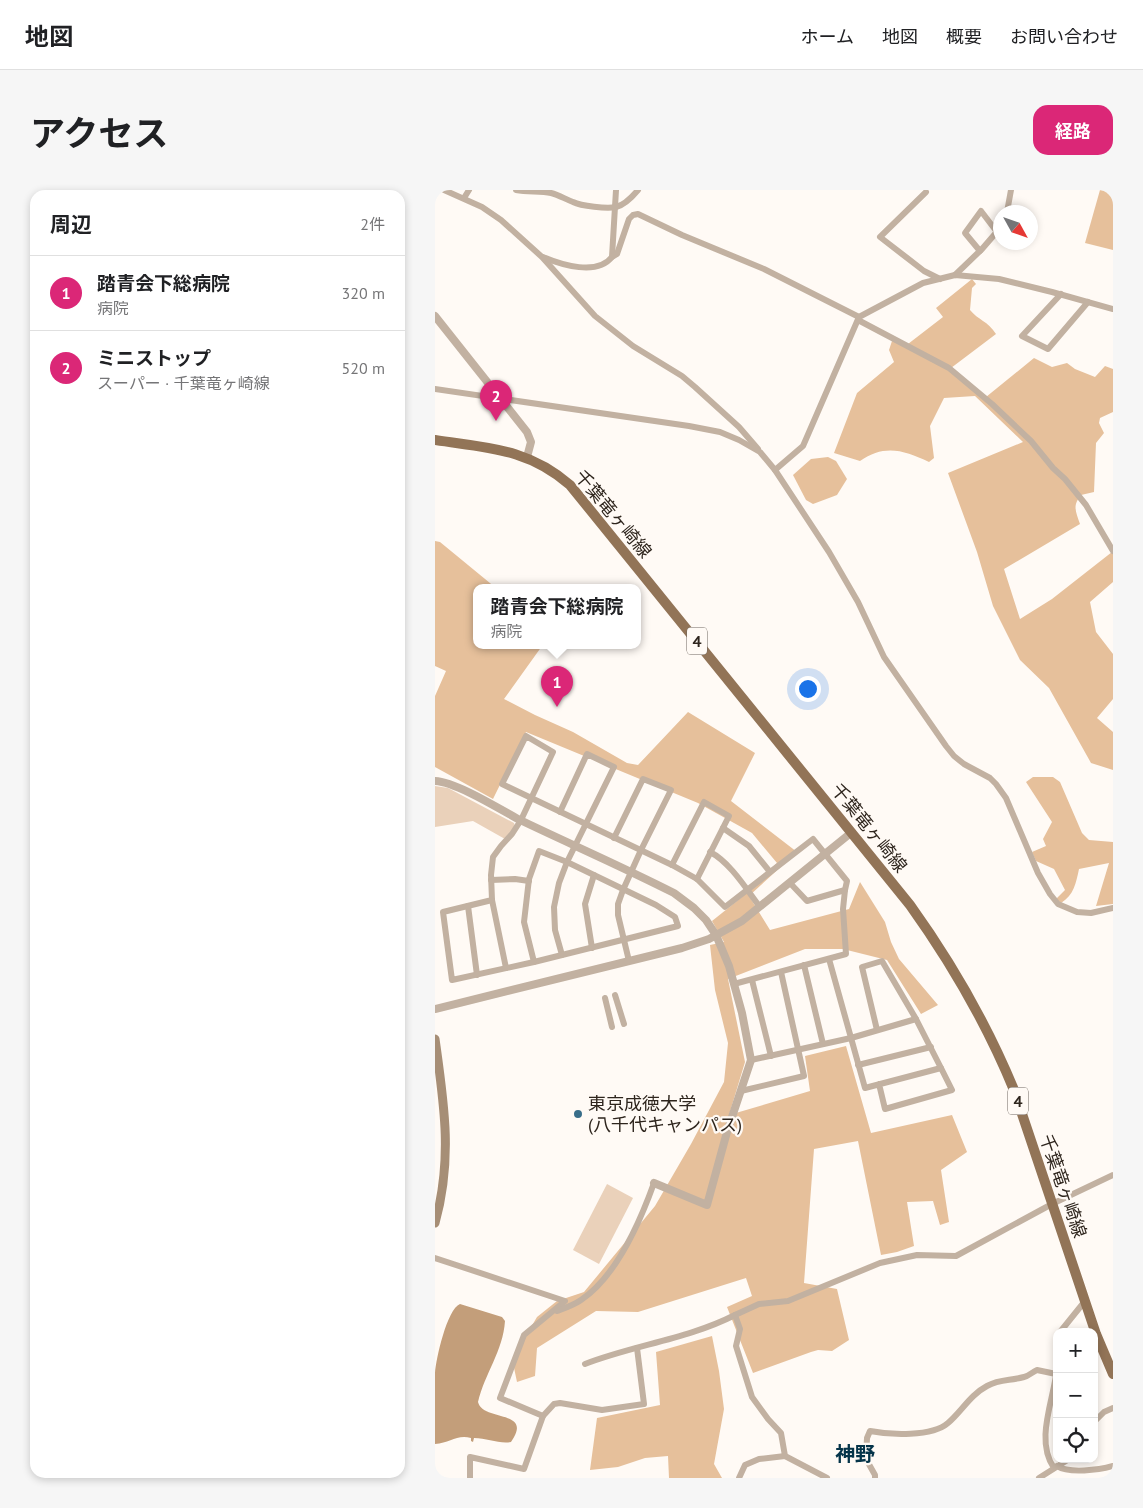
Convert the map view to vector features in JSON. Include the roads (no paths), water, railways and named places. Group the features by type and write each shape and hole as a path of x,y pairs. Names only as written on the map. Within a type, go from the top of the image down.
{"main road":[{"name":"千葉竜ヶ崎線","path":"435,440 500,449 527,457 550,470 570,485 852,832 923,924 944,954 975,1006 998,1052 1014,1090 1085,1302 1113,1374"},
{"path":"435,1039 445,1108 447,1147 443,1192 435,1223"}],"street":[{"path":"444,190 464,198 501,220 541,257 595,316 644,354 682,376 739,427 775,470 838,566 858,602 883,657 946,746 964,764 990,778 1005,798 1038,873 1050,894 1058,904 1077,912 1091,913 1113,908"},
{"path":"464,198 469,190"},
{"path":"516,190 550,193 574,203 616,207 633,196 638,190"},
{"path":"611,257 616,190"},
{"path":"1008,205 1011,190"},
{"path":"926,192 880,237 924,271 940,279"},
{"path":"980,251 965,233 981,210 993,223"},
{"path":"541,257 564,264 596,267 607,262 617,254 629,219 633,215 638,214 682,235 764,269 949,368 992,404 1031,441 1053,468 1064,477 1086,506 1113,550"},
{"path":"955,275 993,237"},
{"path":"775,470 803,446 858,319 923,283 955,275 999,279 1113,309"},
{"path":"1061,294 1022,336 1048,349 1088,302"},
{"path":"435,316 502,399 529,436 531,442 527,457"},
{"path":"435,389 563,406 720,432 760,452"},
{"path":"506,968 492,900 493,857 521,820 530,798 553,752 526,736 502,784 530,798 672,865 697,879 725,907 813,839 847,882 843,909 846,954 734,984"},
{"path":"560,812 587,754 613,767 567,862 559,884 554,908 555,930 562,955"},
{"path":"615,838 643,779 671,790 630,872 618,904 618,915 629,961"},
{"path":"435,781 447,783 460,789 652,882 683,899 706,920 716,935 729,966 742,1013 751,1060 707,1205 654,1184 634,1232 600,1283 581,1300 549,1315"},
{"path":"672,865 704,802 729,816 697,879"},
{"path":"723,828 749,846 770,872"},
{"path":"435,1009 698,943 742,920 790,884 852,832"},
{"path":"492,900 443,912 452,980 534,962 678,926 675,917 656,905 567,862 539,851 529,881 524,922 534,962"},
{"path":"711,852 719,857 760,907"},
{"path":"592,948 585,904 594,875"},
{"path":"491,880 529,881"},
{"path":"790,884 807,900 845,890"},
{"path":"468,906 477,975"},
{"path":"829,958 865,1088 941,1068"},
{"path":"877,1030 861,967 882,960 916,1019 952,1090 885,1109 879,1084"},
{"path":"804,965 823,1044"},
{"path":"741,1091 804,1076 781,972"},
{"path":"751,980 771,1056"},
{"path":"615,995 624,1024"},
{"path":"605,998 612,1027"},
{"path":"751,1060 851,1038 916,1019"},
{"path":"858,1065 931,1047"},
{"path":"585,1364 610,1354 694,1332 717,1324 759,1304 788,1301 880,1263 917,1255 956,1256 1052,1204 1113,1175"},
{"path":"435,1258 565,1301 524,1335 500,1398 543,1416"},
{"path":"1063,1328 1085,1302"},
{"path":"735,1315 740,1329 736,1346 752,1398 781,1432 785,1456"},
{"path":"470,1478 470,1457 524,1468 543,1416 554,1404 560,1403 603,1410 644,1404 637,1348"},
{"path":"875,1478 866,1459 867,1438 870,1431 897,1435 935,1430 949,1423 973,1396 998,1381 1024,1377 1037,1370 1053,1373"},
{"path":"1053,1389 1046,1425 1047,1450 1050,1462 1055,1467 1070,1471 1103,1469 1113,1466"},
{"path":"1098,1418 1104,1412 1113,1408"},
{"path":"739,1478 745,1465 759,1459 785,1456 827,1478"},
{"path":"1039,1478 1062,1463"}],"place":[{"name":"ミニストップ","path":"496,421"},
{"name":"踏青会下総病院","path":"557,707"},
{"name":"東京成徳大学 (八千代キャンパス)","path":"578,1114"}],"district":[{"name":"神野","path":"855,1454"}]}
